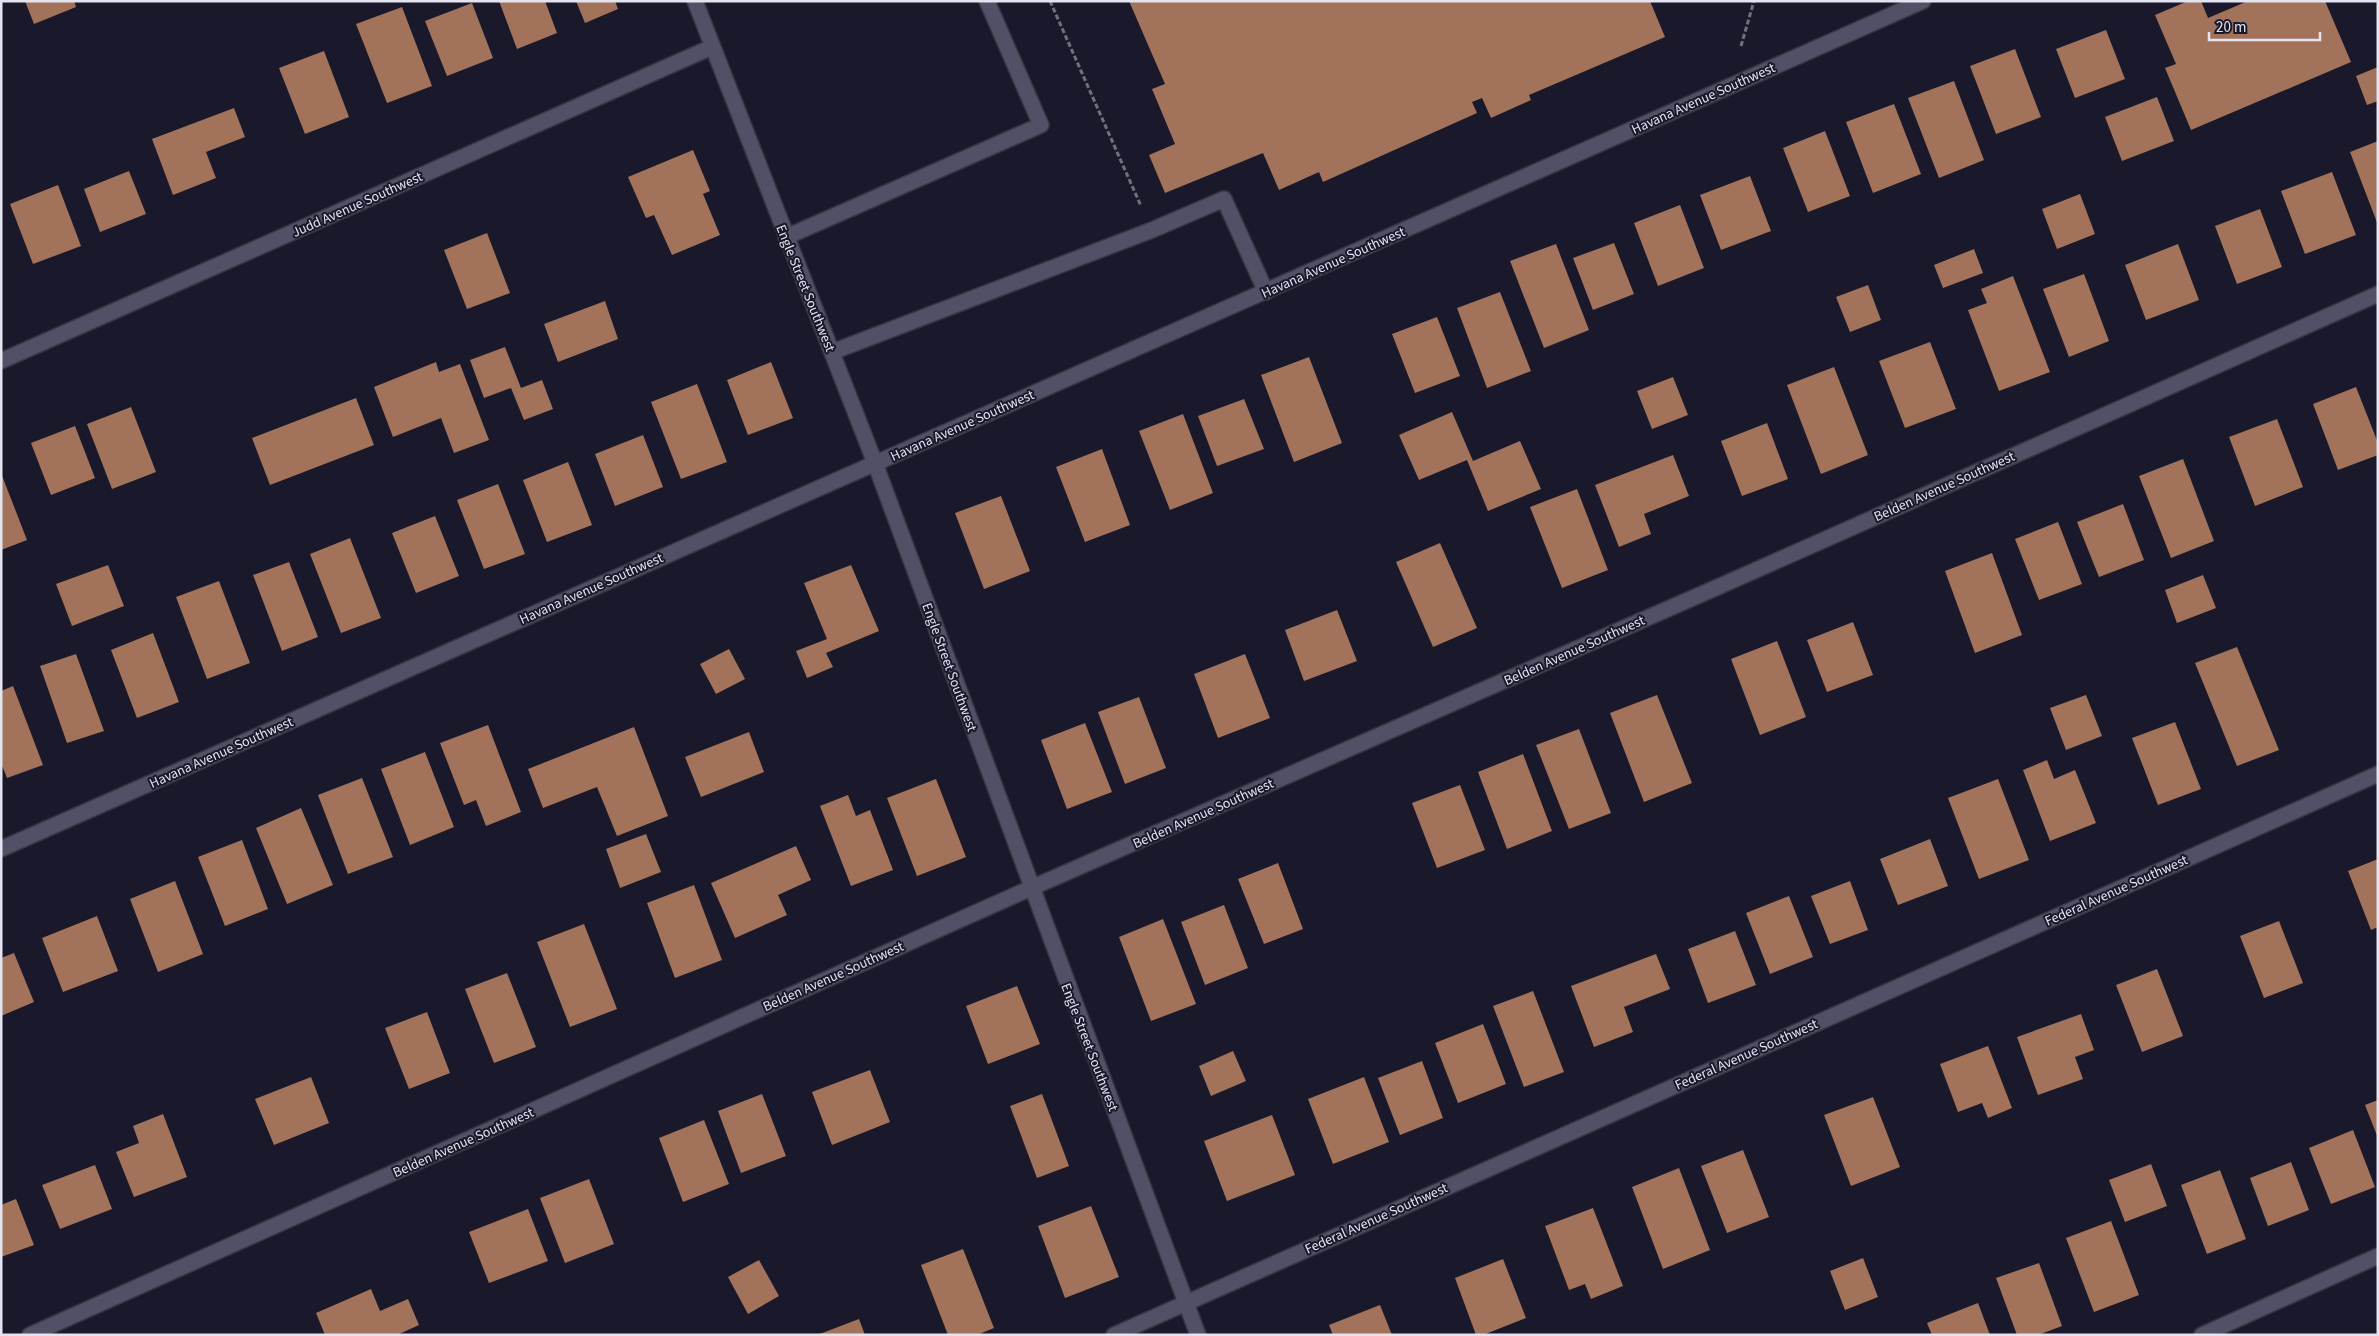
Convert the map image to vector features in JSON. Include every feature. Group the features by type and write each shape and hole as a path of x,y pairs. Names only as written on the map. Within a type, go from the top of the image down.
{"street":[{"name":"Engle Street Southwest","path":"695,1 875,463 1198,1335"},
{"path":"786,237 1041,125 987,1"},
{"name":"Havana Avenue Southwest","path":"1,849 1266,292 1894,7 1923,1"},
{"name":"Judd Avenue Southwest","path":"1,361 712,47"},
{"path":"832,352 1152,230 1224,199 1266,292"},
{"name":"Belden Avenue Southwest","path":"30,1335 1031,888 1730,582 2378,294"},
{"name":"Federal Avenue Southwest","path":"1114,1335 2378,774"},
{"path":"2202,1335 2378,1256"}],"path":[{"path":"1050,1 1152,230"},
{"path":"1741,46 1754,1"}],"building":[{"path":"25,1 74,1 76,7 34,24"},
{"path":"499,1 545,1 557,33 517,49"},
{"path":"576,1 615,1 618,9 585,23"},
{"path":"1129,1 1650,1 1665,37 1529,95 1531,100 1491,118 1482,98 1472,102 1477,113 1323,182 1319,172 1279,190 1263,153 1165,193 1149,155 1175,144 1152,89 1165,84"},
{"path":"2188,1 2201,1 2208,18 2248,1 2325,1 2351,62 2191,130 2165,68 2176,64 2155,15"},
{"path":"472,3 493,58 447,76 425,21"},
{"path":"402,7 432,86 387,103 356,24"},
{"path":"2106,30 2125,79 2075,98 2056,49"},
{"path":"2015,49 2041,117 1996,134 1970,66"},
{"path":"324,51 349,117 305,134 279,68"},
{"path":"2378,67 2378,101 2367,105 2356,76"},
{"path":"1954,81 1984,160 1939,178 1908,98"},
{"path":"2157,97 2174,141 2122,161 2105,117"},
{"path":"1894,104 1921,174 1873,193 1846,122"},
{"path":"234,108 245,137 206,152 216,178 173,195 152,139"},
{"path":"1825,131 1850,196 1808,212 1783,148"},
{"path":"2378,141 2378,225 2350,152"},
{"path":"693,150 710,191 703,194 720,235 672,255 654,215 646,218 628,177"},
{"path":"129,171 146,214 100,232 84,189"},
{"path":"2332,172 2356,235 2305,254 2281,191"},
{"path":"1750,176 1771,231 1721,250 1700,195"},
{"path":"58,185 81,246 33,264 10,204"},
{"path":"2080,194 2095,234 2057,249 2042,209"},
{"path":"1680,205 1704,268 1658,286 1634,223"},
{"path":"2260,209 2282,267 2237,284 2215,226"},
{"path":"487,233 510,293 467,309 444,250"},
{"path":"1614,243 1634,294 1593,310 1573,258"},
{"path":"1556,244 1589,330 1544,348 1510,261"},
{"path":"2178,244 2199,300 2146,320 2125,265"},
{"path":"1974,249 1983,273 1943,288 1934,265"},
{"path":"2084,274 2109,341 2069,357 2043,289"},
{"path":"2013,276 2050,372 1999,391 1968,310 1987,303 1981,289"},
{"path":"1868,285 1881,320 1850,332 1836,297"},
{"path":"1500,292 1531,371 1487,388 1457,308"},
{"path":"605,301 618,339 558,362 544,324"},
{"path":"1437,317 1460,376 1415,393 1392,334"},
{"path":"1930,342 1956,409 1905,428 1879,361"},
{"path":"505,347 521,388 542,380 553,409 524,420 511,388 484,398 470,360"},
{"path":"1309,357 1342,443 1294,462 1261,375"},
{"path":"436,362 439,372 460,364 489,440 454,453 441,418 393,437 374,387"},
{"path":"771,362 793,418 748,435 727,380"},
{"path":"1834,367 1868,455 1821,474 1787,385"},
{"path":"1673,377 1688,415 1652,429 1637,391"},
{"path":"697,384 727,462 681,479 651,402"},
{"path":"2356,387 2378,443 2378,455 2338,470 2313,404"},
{"path":"356,398 374,445 270,485 252,438"},
{"path":"1244,399 1264,449 1217,466 1198,416"},
{"path":"131,407 156,472 112,489 87,424"},
{"path":"1452,412 1473,461 1520,441 1541,489 1488,511 1467,460 1419,480 1399,435"},
{"path":"1183,414 1213,493 1170,510 1139,431"},
{"path":"2277,419 2303,487 2255,506 2229,437"},
{"path":"1767,423 1788,479 1742,496 1721,441"},
{"path":"75,426 95,478 51,495 31,443"},
{"path":"643,435 663,487 615,506 595,454"},
{"path":"1102,449 1130,525 1085,542 1056,467"},
{"path":"1673,455 1689,496 1644,514 1651,534 1619,547 1595,485"},
{"path":"2183,459 2214,541 2171,558 2139,476"},
{"path":"568,462 592,525 547,542 523,480"},
{"path":"1,473 27,540 1,550"},
{"path":"498,484 525,554 484,569 457,500"},
{"path":"1577,489 1608,570 1562,588 1530,507"},
{"path":"1001,496 1030,571 984,589 955,513"},
{"path":"2123,504 2144,560 2099,577 2077,522"},
{"path":"435,516 459,576 416,593 392,533"},
{"path":"2058,522 2082,584 2039,600 2015,539"},
{"path":"350,538 381,618 341,633 310,554"},
{"path":"1440,543 1477,628 1433,647 1396,562"},
{"path":"1992,553 2022,635 1975,653 1945,571"},
{"path":"289,562 318,637 282,651 253,575"},
{"path":"108,565 124,606 72,626 56,584"},
{"path":"851,565 879,631 826,653 833,667 807,678 796,651 827,639 804,583"},
{"path":"2203,575 2216,608 2177,623 2165,590"},
{"path":"219,581 250,663 207,679 176,597"},
{"path":"1337,610 1357,661 1304,681 1285,630"},
{"path":"1853,622 1873,675 1827,692 1807,640"},
{"path":"153,633 179,702 137,718 111,650"},
{"path":"1777,641 1806,717 1760,735 1731,659"},
{"path":"2237,647 2279,750 2237,766 2195,663"},
{"path":"729,649 745,679 716,694 700,664"},
{"path":"76,654 104,731 67,743 40,666"},
{"path":"1245,654 1270,718 1218,738 1194,674"},
{"path":"13,686 43,765 7,778 1,763 1,691"},
{"path":"1657,695 1692,783 1644,802 1610,713"},
{"path":"2086,695 2102,736 2066,750 2050,708"},
{"path":"1139,697 1166,768 1125,784 1098,712"},
{"path":"2175,722 2201,789 2158,805 2132,738"},
{"path":"1085,723 1112,792 1067,809 1041,740"},
{"path":"488,725 521,812 486,826 476,800 464,805 440,743"},
{"path":"634,727 668,816 617,836 597,787 543,808 528,769"},
{"path":"1579,729 1611,813 1569,829 1536,745"},
{"path":"749,732 764,772 701,797 685,757"},
{"path":"425,752 454,827 410,845 381,769"},
{"path":"1523,754 1552,831 1507,849 1478,772"},
{"path":"2047,760 2054,779 2075,770 2096,823 2050,841 2023,770"},
{"path":"362,778 393,857 348,874 318,795"},
{"path":"936,779 966,857 917,876 887,798"},
{"path":"1998,779 2029,860 1979,879 1948,798"},
{"path":"1460,785 1485,850 1437,868 1412,803"},
{"path":"848,795 856,816 870,810 893,870 851,886 820,806"},
{"path":"301,808 333,885 287,904 256,828"},
{"path":"646,834 661,872 620,888 606,849"},
{"path":"1930,839 1948,886 1898,905 1880,859"},
{"path":"242,840 268,909 225,926 198,857"},
{"path":"796,846 811,880 778,895 787,915 735,938 711,883"},
{"path":"2378,859 2378,927 2371,930 2348,871"},
{"path":"1278,863 1303,929 1264,944 1238,879"},
{"path":"175,881 203,954 158,972 130,899"},
{"path":"1850,881 1868,930 1830,944 1811,896"},
{"path":"694,885 722,960 675,978 647,903"},
{"path":"1789,896 1813,957 1770,974 1746,913"},
{"path":"1224,905 1248,968 1205,985 1181,922"},
{"path":"97,916 118,971 63,992 42,938"},
{"path":"1163,919 1196,1004 1151,1021 1119,937"},
{"path":"2279,921 2303,983 2264,998 2240,936"},
{"path":"584,924 617,1009 570,1027 537,942"},
{"path":"1735,931 1756,985 1708,1003 1688,949"},
{"path":"14,953 34,1002 1,1016 1,958"},
{"path":"1656,954 1670,989 1624,1007 1633,1032 1594,1047 1571,986"},
{"path":"2157,969 2183,1036 2142,1052 2116,985"},
{"path":"507,973 536,1047 494,1063 465,989"},
{"path":"1017,986 1040,1044 988,1064 966,1006"},
{"path":"1533,991 1564,1072 1524,1087 1493,1006"},
{"path":"427,1012 450,1073 409,1089 385,1028"},
{"path":"2081,1014 2094,1050 2075,1057 2083,1079 2038,1095 2017,1037"},
{"path":"1483,1024 1506,1084 1458,1103 1435,1043"},
{"path":"1988,1046 2012,1108 1988,1118 1982,1103 1958,1112 1940,1064"},
{"path":"1233,1051 1246,1081 1211,1096 1199,1066"},
{"path":"1422,1061 1443,1118 1400,1135 1378,1078"},
{"path":"870,1070 890,1122 832,1145 812,1092"},
{"path":"311,1077 329,1123 274,1145 255,1099"},
{"path":"1364,1077 1389,1142 1333,1164 1308,1099"},
{"path":"762,1094 786,1156 741,1173 718,1111"},
{"path":"1042,1094 1069,1166 1037,1178 1010,1106"},
{"path":"1873,1097 1900,1167 1851,1186 1824,1115"},
{"path":"2378,1100 2378,1138 2365,1105"},
{"path":"163,1114 187,1177 134,1197 116,1152 139,1143 133,1126"},
{"path":"1272,1115 1295,1175 1227,1201 1204,1141"},
{"path":"704,1120 729,1184 683,1202 659,1138"},
{"path":"2353,1130 2375,1187 2331,1204 2309,1148"},
{"path":"1743,1150 1769,1217 1727,1233 1701,1166"},
{"path":"2291,1162 2309,1210 2268,1226 2250,1178"},
{"path":"2151,1164 2167,1206 2125,1222 2109,1180"},
{"path":"95,1165 112,1209 60,1229 42,1185"},
{"path":"1679,1168 1710,1250 1663,1269 1632,1187"},
{"path":"2220,1170 2246,1239 2207,1254 2181,1185"},
{"path":"589,1179 614,1244 565,1263 540,1198"},
{"path":"16,1199 34,1245 1,1257 1,1205"},
{"path":"1091,1206 1119,1277 1065,1298 1038,1226"},
{"path":"1593,1208 1623,1286 1591,1299 1585,1284 1569,1290 1545,1226"},
{"path":"528,1209 548,1261 489,1283 469,1232"},
{"path":"2111,1221 2139,1295 2094,1312 2066,1238"},
{"path":"963,1249 994,1328 977,1335 948,1335 921,1265"},
{"path":"1863,1258 1878,1297 1845,1310 1830,1271"},
{"path":"1503,1259 1526,1318 1483,1335 1476,1335 1455,1278"},
{"path":"759,1260 779,1296 748,1314 728,1277"},
{"path":"2039,1263 2062,1326 2038,1335 2017,1335 1996,1278"},
{"path":"371,1289 380,1311 408,1299 419,1325 397,1335 325,1335 316,1313"},
{"path":"1978,1303 1990,1335 1932,1335 1927,1323"},
{"path":"1380,1305 1392,1335 1333,1335 1329,1325"},
{"path":"859,1319 865,1335 817,1335"}]}
